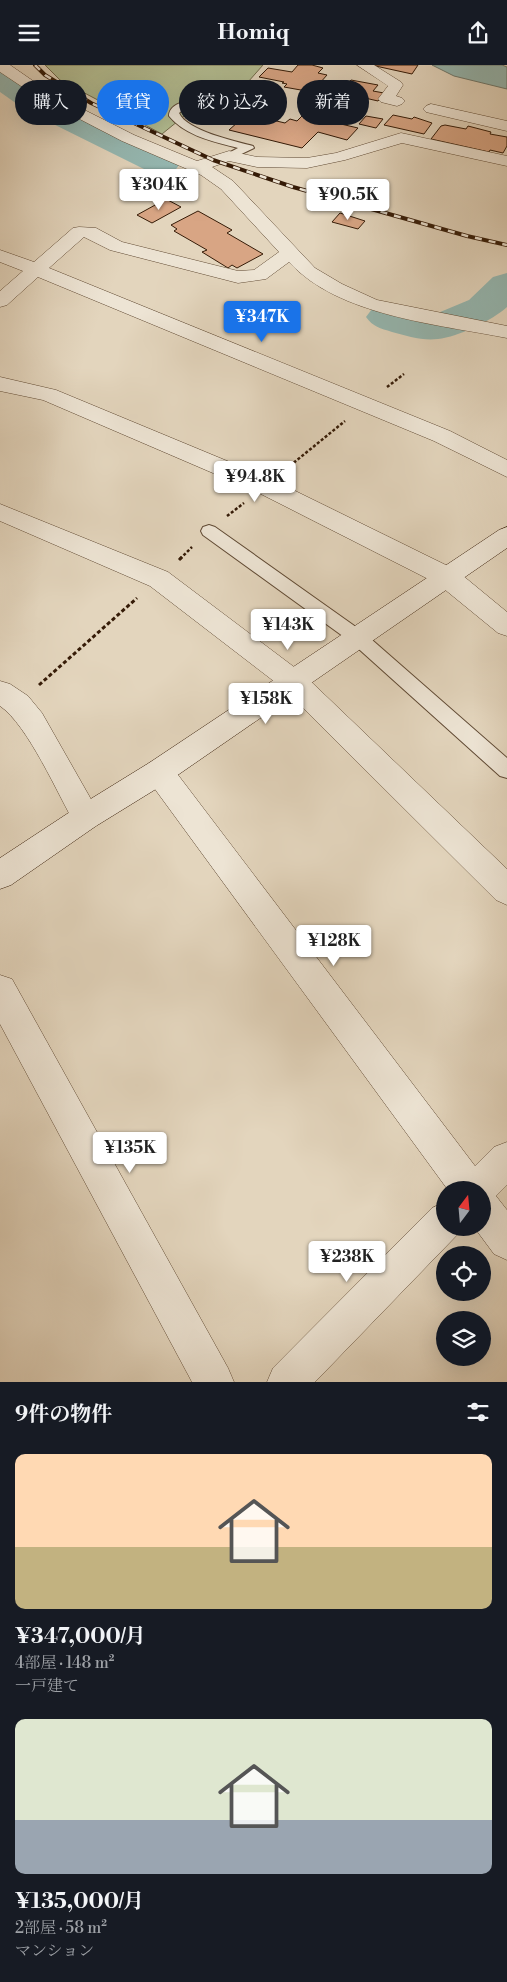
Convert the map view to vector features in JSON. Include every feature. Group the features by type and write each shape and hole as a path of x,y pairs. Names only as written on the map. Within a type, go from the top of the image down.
{"street":[{"path":"0,65 44,95 128,138 207,171 227,185 308,272 372,305 507,332"},
{"path":"364,65 396,85 386,99 398,101"},
{"path":"431,109 507,126"},
{"path":"196,168 218,158 229,156 257,162 307,163 339,157 401,138 507,161"},
{"path":"0,301 79,232 90,232 116,246 238,277 259,275 289,253"},
{"path":"0,255 442,436 507,469"},
{"path":"0,384 49,395 256,483 447,577 507,626"},
{"path":"0,512 159,579 293,681 507,890"},
{"path":"0,875 86,817 159,772 507,536"},
{"path":"0,692 18,704 32,721 86,817"},
{"path":"159,772 463,1181"},
{"path":"0,991 214,1382"},
{"path":"485,1181 507,1160"},
{"path":"491,1219 507,1241"},
{"path":"286,1382 436,1230"}],"lane":[{"path":"179,108 174,112 174,116 179,120"},
{"path":"185,125 199,132 249,149 229,156"},
{"path":"209,531 357,637 507,770"}],"green space":[{"path":"45,65 263,65 250,80 179,80 179,120 162,134 145,125 169,125 169,80 97,80 97,100 87,94 87,80 60,80"}],"water":[{"path":"432,65 502,65 507,67 507,89 454,76"}],"building":[{"path":"298,65 312,65 323,68 318,73 327,75 323,80 297,80 297,89 287,88 287,80 259,77 268,68 292,72"},
{"path":"371,65 418,65 412,74"},
{"path":"369,83 378,85 373,91 384,93 378,101 369,99"},
{"path":"393,115 412,119 414,117 432,123 424,134 384,125"},
{"path":"369,117 383,119 376,128 363,125 369,125"},
{"path":"290,119 297,121 297,125 345,125 358,128 347,140 318,132 302,148 229,130 235,125 287,125 287,121"},
{"path":"441,126 466,129 468,126 491,132 490,134 507,137 507,146 503,153 490,150 489,152 431,139"},
{"path":"166,199 181,207 152,223 137,215"},
{"path":"198,211 232,230 227,233 263,254 237,268 232,265 228,268 202,252 207,250 174,231 177,229 171,225"},
{"path":"340,213 365,221 358,229 332,222"}],"waterway":[{"path":"0,78 38,104 162,165"},
{"path":"386,317 416,326 438,327 483,308 507,285"}],"railway":[{"path":"35,65 45,75 91,103 213,160 293,187 467,236 507,245"}]}
